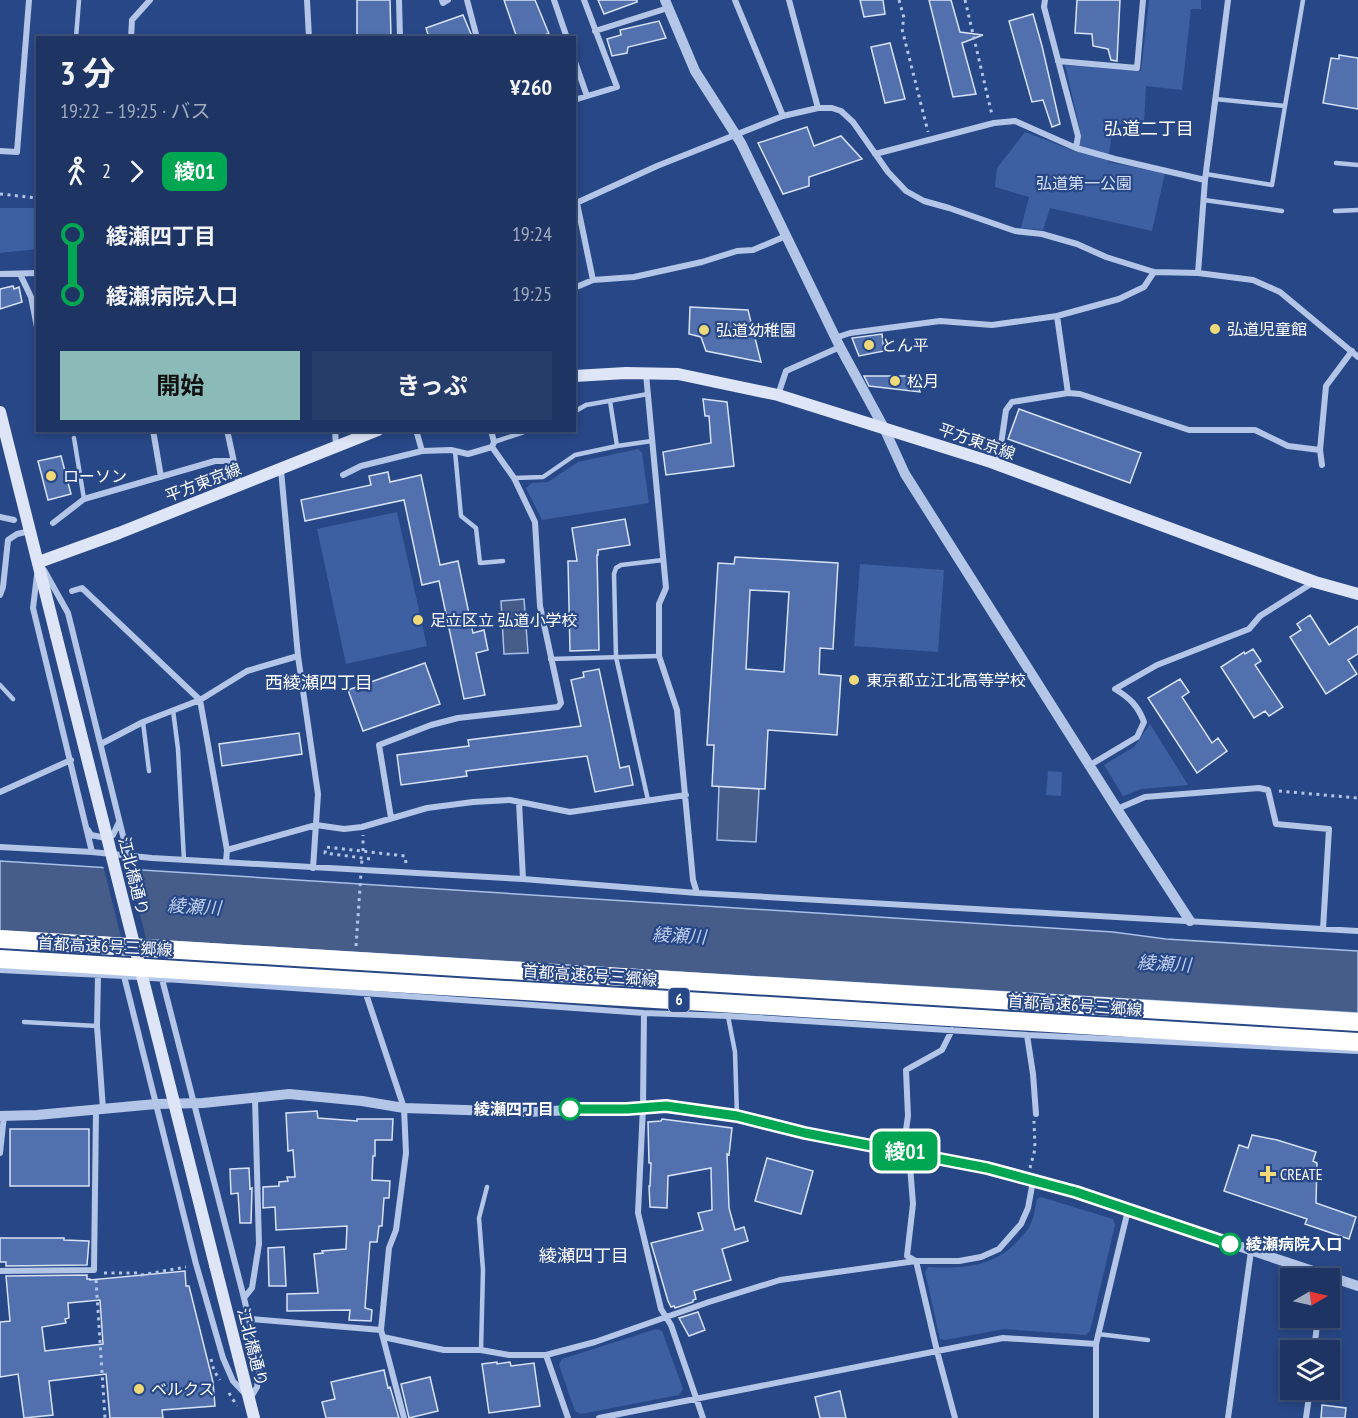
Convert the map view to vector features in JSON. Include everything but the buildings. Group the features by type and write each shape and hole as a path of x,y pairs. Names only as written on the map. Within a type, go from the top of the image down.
{"highway":[{"name":"首都高速6号三郷線","path":"0,939 1358,1022"},
{"name":"首都高速6号三郷線","path":"0,959 1358,1042"}],"main road":[{"name":"平方東京線","path":"576,376 615,373 678,374 778,396 999,465 1315,582 1358,594"},
{"name":"江北橋通り","path":"0,412 254,1418"},
{"name":"平方東京線","path":"39,562 281,470 373,432"}],"street":[{"path":"0,151 17,152 29,0"},
{"path":"131,36 132,20 150,0"},
{"path":"307,0 309,36"},
{"path":"399,0 400,36"},
{"path":"442,0 443,3 448,0"},
{"path":"467,0 476,36"},
{"path":"554,0 566,36"},
{"path":"576,99 617,87 584,0"},
{"path":"735,0 783,116"},
{"path":"789,0 818,108"},
{"path":"1045,0 1044,7 1078,136 1076,148"},
{"path":"1058,61 1137,68 1143,0"},
{"path":"1198,273 1206,177 1228,0"},
{"path":"595,31 667,4 695,71 736,134 905,474 1190,921"},
{"path":"576,66 587,96"},
{"path":"593,280 576,204 657,166 736,134 783,116 818,108 841,111 853,123 888,172 906,191 924,201 1015,231 1042,234 1077,244 1106,257 1154,272 1198,273 1253,280 1280,292 1358,357"},
{"path":"875,154 994,123 1015,121 1076,148 1206,177"},
{"path":"576,287 593,280 634,277 702,262 737,251 753,250 786,236"},
{"path":"778,396 786,371 838,343 850,333 940,321 992,325 1057,316 1119,299 1144,287 1154,272"},
{"path":"0,274 36,273"},
{"path":"21,274 31,297 36,322"},
{"path":"1057,316 1068,393"},
{"path":"1322,465 1320,450 1326,386 1352,351"},
{"path":"646,373 666,588 659,604 659,656 677,710 693,880 698,893"},
{"path":"999,465 1006,410 1012,402 1068,393 1080,394 1189,430 1255,430 1288,446 1320,450"},
{"path":"153,432 161,477"},
{"path":"226,432 239,486"},
{"path":"335,432 336,447"},
{"path":"417,432 422,451"},
{"path":"391,818 379,745 431,725 458,718 558,707 561,703 540,606 535,522 493,445 491,432"},
{"path":"343,475 360,466 422,451 455,451 468,454 493,445"},
{"path":"53,523 84,499 215,461 232,461"},
{"path":"281,470 298,656 318,794 314,868"},
{"path":"0,518 14,520"},
{"path":"0,595 3,587 8,540 17,534 31,531"},
{"path":"39,562 68,613 128,856"},
{"path":"39,562 33,608 92,852"},
{"path":"1090,765 1137,737 1144,722 1140,710 1129,697 1115,689 1157,665 1249,629 1260,616 1315,582"},
{"path":"72,591 82,588 200,700 227,850 226,862"},
{"path":"101,744 143,722 200,700 247,671 298,656"},
{"path":"0,792 71,760"},
{"path":"1117,809 1145,797 1259,788 1268,790 1276,824 1329,829 1323,929"},
{"path":"227,850 316,825 344,829 362,827 426,808 473,802 519,802 570,812 686,795"},
{"path":"519,802 523,879"},
{"path":"88,829 91,835 105,838 113,835 120,821"},
{"path":"0,847 523,879 698,893 1358,931"},
{"path":"0,970 124,976 644,1013 1358,1051"},
{"path":"0,1271 94,1270 100,1110 98,975"},
{"path":"124,976 196,1264 222,1358 233,1382 250,1399 257,1387 260,1366 250,1319 162,979"},
{"path":"366,994 404,1108 406,1153 396,1230 388,1248 382,1334 404,1418"},
{"path":"644,1013 643,1107 638,1213 662,1309 671,1325 703,1418"},
{"path":"952,1030 942,1050 906,1070 908,1116 906,1152 913,1204 907,1256 916,1261 955,1418"},
{"path":"1027,1035 1034,1074 1036,1114"},
{"path":"0,1153 2,1116 255,1099 289,1094 362,1101 404,1108 527,1112 666,1106 737,1116 805,1133 987,1168 1076,1192 1300,1268"},
{"path":"244,1298 252,1288 259,1244 255,1099"},
{"path":"250,1319 382,1334 444,1350 481,1350 509,1355 546,1355 595,1342 780,1280 916,1261 959,1261 981,1257 999,1249 1021,1224 1028,1208 1030,1180"},
{"path":"1096,1418 1096,1344 1128,1210"},
{"path":"1227,1418 1251,1251"},
{"path":"1340,1281 1358,1286"},
{"path":"599,1418 1004,1338 1096,1344"},
{"path":"546,1355 568,1418"},
{"path":"1306,1418 1308,1400"}],"lane":[{"path":"76,36 79,0"},
{"path":"1206,177 1272,185 1303,0"},
{"path":"1215,99 1285,106"},
{"path":"1336,163 1358,165"},
{"path":"1204,200 1282,210"},
{"path":"1335,211 1358,210"},
{"path":"576,411 586,405 648,394"},
{"path":"610,401 617,446"},
{"path":"493,445 525,432"},
{"path":"74,438 84,499"},
{"path":"513,478 543,477 575,455 652,441"},
{"path":"455,451 461,516 476,528 480,563 503,561"},
{"path":"648,800 616,657 614,574 616,568 621,565 663,560"},
{"path":"550,659 659,656"},
{"path":"0,685 13,699"},
{"path":"173,709 178,749 184,860"},
{"path":"143,722 149,771"},
{"path":"728,1016 735,1052 737,1116"},
{"path":"24,1022 97,1026"},
{"path":"481,1350 483,1270 479,1218 487,1187"},
{"path":"1098,1334 1148,1340"}],"path":[{"path":"899,0 904,18 902,29 930,140"},
{"path":"965,0 994,123"},
{"path":"0,194 36,198"},
{"path":"1268,790 1358,798"},
{"path":"362,827 363,851"},
{"path":"355,956 362,858 325,853 326,847 405,856"},
{"path":"1030,1180 1035,1149 1034,1118 1036,1114"},
{"path":"105,1418 96,1272 141,1275 188,1267"},
{"path":"211,1359 214,1371 241,1411"}],"green space":[{"name":"弘道第一公園","path":"1149,0 1201,0 1201,9 1191,9 1182,90 1146,86 1144,124 1113,124 1108,162 1165,173 1152,231 1050,208 1043,230 1021,228 1029,197 995,187 997,168 1025,132 1077,152 1081,134 1065,65 1141,71"},
{"path":"0,208 36,208 36,249 0,253"},
{"path":"638,449 642,453 649,503 542,520 526,488 532,483 548,482 578,462"},
{"path":"397,512 427,646 346,664 317,529"},
{"path":"860,564 944,570 938,652 854,646"},
{"path":"1150,724 1188,785 1142,789 1123,796 1104,765 1134,747"},
{"path":"1048,771 1062,772 1061,796 1046,795"},
{"path":"1041,1197 1113,1219 1115,1225 1090,1331 1086,1335 1004,1329 940,1339 925,1272 928,1267 966,1266 999,1256 1019,1240 1031,1224 1037,1199"},
{"path":"656,1329 662,1331 683,1389 679,1395 581,1414 575,1411 559,1365 562,1359"}],"water":[{"path":"524,599 528,653 504,654 501,601"},
{"path":"719,786 759,789 756,842 717,840"},
{"name":"綾瀬川","path":"0,861 1113,932 1166,939 1358,951 1358,1013 0,931"}],"pier":[{"path":"103,865 128,866 147,943 122,941"}],"bus line":[{"name":"綾01","path":"570,1109 666,1106 737,1116 805,1133 987,1168 1076,1192 1230,1244"}],"place":[{"name":"弘道児童館","path":"1215,329"},
{"name":"弘道幼稚園","path":"704,330"},
{"name":"とん平","path":"869,345"},
{"name":"松月","path":"895,381"},
{"name":"ローソン","path":"51,476"},
{"name":"足立区立 弘道小学校","path":"418,620"},
{"name":"東京都立江北高等学校","path":"854,680"},
{"name":"綾瀬四丁目","path":"570,1109"},
{"name":"CREATE","path":"1268,1174"},
{"name":"綾瀬病院入口","path":"1230,1244"},
{"name":"ベルクス","path":"139,1389"}],"district":[{"name":"弘道二丁目","path":"1149,129"},
{"name":"西綾瀬四丁目","path":"319,683"},
{"name":"綾瀬四丁目","path":"584,1256"}]}
